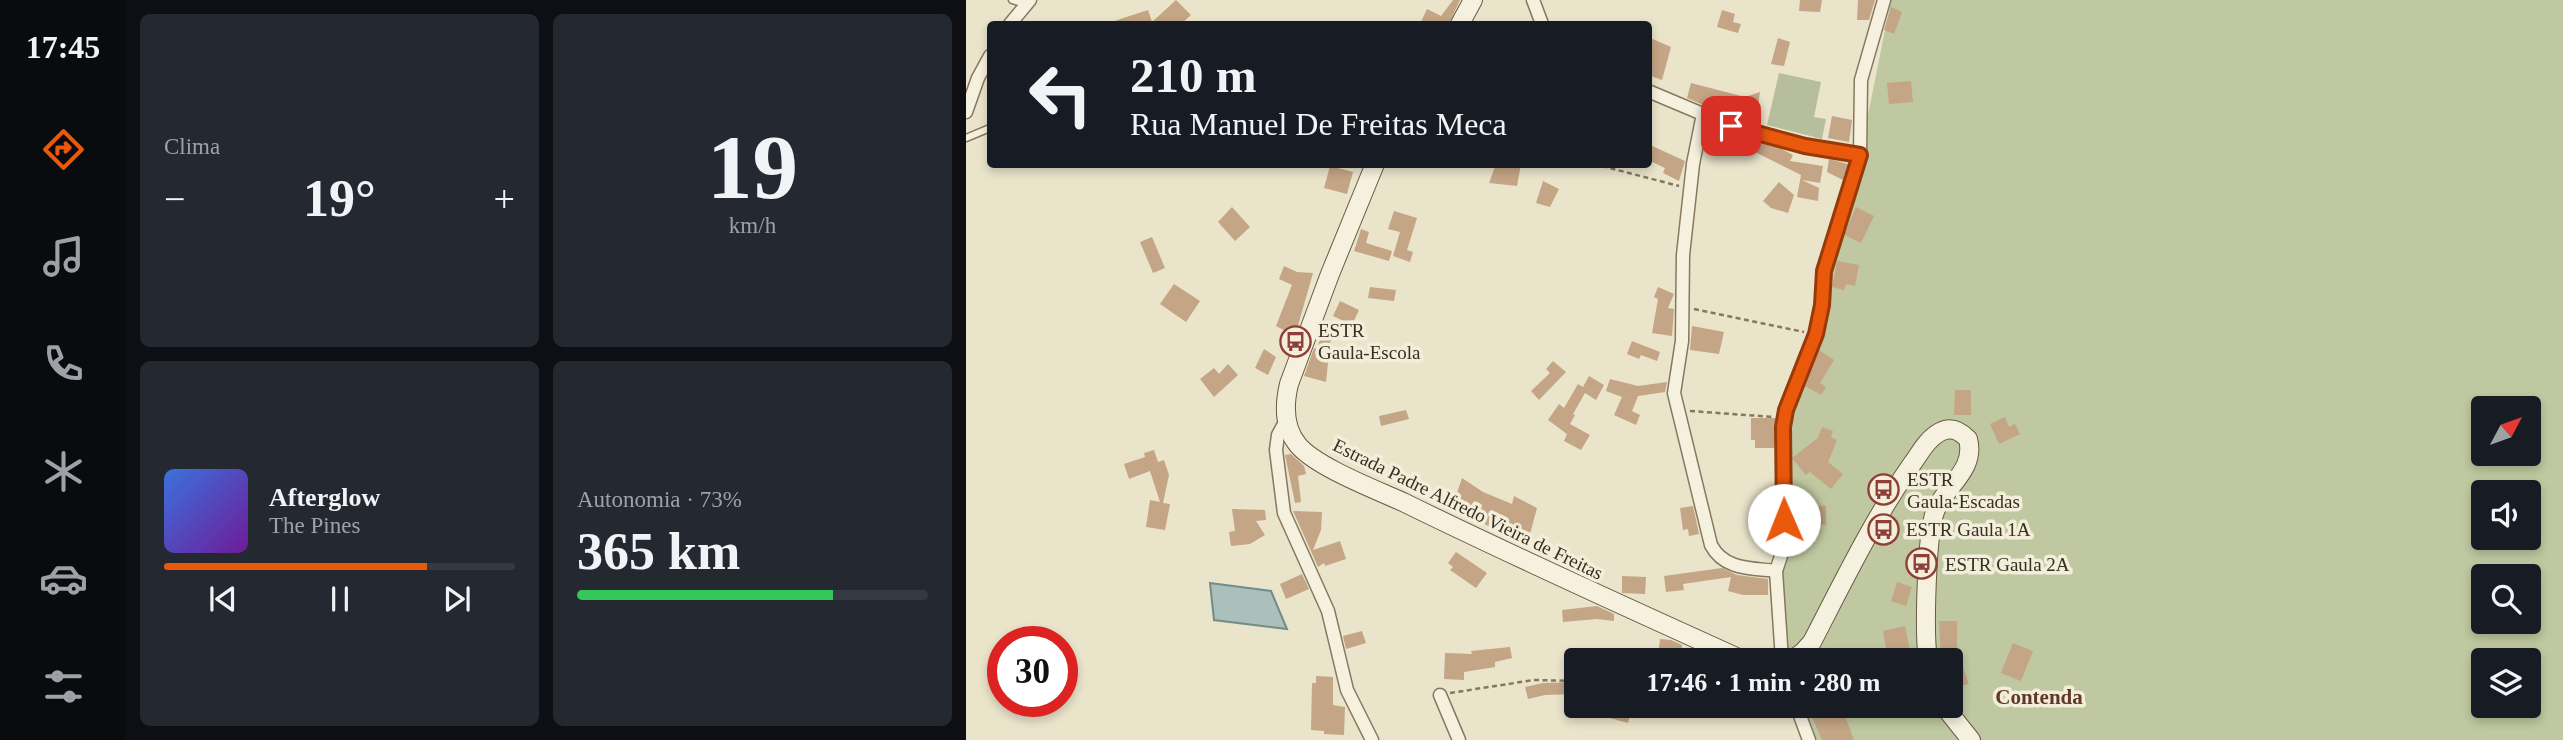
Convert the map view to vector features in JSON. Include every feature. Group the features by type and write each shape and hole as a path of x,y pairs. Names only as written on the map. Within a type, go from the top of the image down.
{"main road":[{"path":"1462,21 1473,0"},
{"path":"1286,420 1285,402 1289,384 1373,168"},
{"name":"Estrada Padre Alfredo Vieira de Freitas","path":"1286,420 1297,444 1321,462 1531,565 1716,648"},
{"path":"1806,648 1900,481 1924,447 1941,432 1958,430 1968,439 1970,455 1967,465 1940,500 1934,513 1928,557 1928,648"},
{"path":"1953,718 1971,740"}],"street":[{"path":"1533,0 1541,21"},
{"path":"1781,648 1776,570 1781,556 1784,520 1785,418 1790,396 1816,334 1822,305 1824,271 1860,155 1861,80 1884,0"},
{"path":"1012,21 1028,2"},
{"path":"966,112 987,62"},
{"path":"1652,93 1754,133 1805,146 1860,155"},
{"path":"1703,114 1690,189 1684,255 1682,341 1675,382 1676,409 1715,554 1734,565 1776,570"},
{"path":"1286,420 1278,435 1276,450 1284,513 1328,611 1348,690 1372,740"},
{"path":"1440,695 1459,740"},
{"path":"1801,718 1809,740"}],"lane":[{"path":"1012,0 1028,2"},
{"path":"966,138 987,129"}],"path":[{"path":"1609,168 1690,189"},
{"path":"1684,307 1816,334"},
{"path":"1676,409 1785,418"},
{"path":"1440,695 1534,680 1564,681"}],"green space":[{"path":"1891,0 2563,0 2563,740 1810,740 1802,718 1963,718 1963,648 1783,648 1783,427 1860,155"},
{"path":"1779,73 1821,82 1814,117 1826,119 1822,139 1767,125"}],"shaded area":[{"path":"1210,583 1271,591 1287,629 1214,620"}],"building":[{"path":"1176,0 1191,15 1184,21 1153,21"},
{"path":"1453,0 1460,0 1450,21 1421,21 1427,9 1441,16"},
{"path":"1800,0 1822,0 1820,12 1799,11"},
{"path":"1858,0 1875,0 1869,20 1857,20"},
{"path":"1891,7 1902,12 1894,34 1884,30"},
{"path":"1148,10 1152,21 1114,21"},
{"path":"1722,10 1735,14 1733,22 1741,24 1738,33 1717,27"},
{"path":"1778,38 1790,42 1784,66 1771,64"},
{"path":"1652,39 1671,47 1662,80 1652,76"},
{"path":"1911,81 1913,102 1889,104 1887,83"},
{"path":"1691,83 1745,97 1760,92 1757,113 1727,115 1687,98"},
{"path":"1832,116 1852,120 1849,142 1828,138"},
{"path":"1709,130 1780,148 1793,155 1790,161 1823,166 1820,183 1802,180 1819,188 1818,201 1797,197 1801,175 1737,143 1732,151 1706,144"},
{"path":"1652,146 1685,161 1679,181 1663,173 1665,168 1652,162"},
{"path":"1829,159 1848,164 1843,180 1827,172"},
{"path":"1329,168 1353,172 1347,194 1324,188"},
{"path":"1495,168 1520,168 1517,186 1489,183"},
{"path":"1543,181 1559,189 1550,207 1536,203"},
{"path":"1779,182 1794,195 1788,213 1771,208 1763,201"},
{"path":"1232,207 1250,227 1235,241 1218,222"},
{"path":"1856,207 1874,216 1861,243 1844,235"},
{"path":"1394,211 1417,218 1407,250 1413,252 1410,262 1393,256 1400,232 1388,229"},
{"path":"1361,229 1369,232 1366,243 1392,251 1389,261 1354,251"},
{"path":"1152,237 1165,268 1153,273 1140,242"},
{"path":"1837,261 1859,265 1855,286 1846,284 1844,290 1832,287"},
{"path":"1284,266 1297,272 1313,273 1295,336 1276,326 1292,285 1279,279"},
{"path":"1174,284 1200,301 1186,322 1160,304"},
{"path":"1370,287 1396,290 1394,301 1368,298"},
{"path":"1658,287 1674,294 1668,308 1674,309 1672,336 1652,333 1658,299 1654,297"},
{"path":"1340,301 1359,310 1352,325 1333,316"},
{"path":"1326,321 1336,324 1330,343 1326,382 1304,376"},
{"path":"1692,326 1724,332 1719,354 1690,350"},
{"path":"1632,341 1660,352 1657,361 1641,355 1639,359 1627,354"},
{"path":"1264,349 1276,357 1268,375 1255,368"},
{"path":"1819,350 1834,360 1820,383 1826,387 1821,395 1805,386"},
{"path":"1553,361 1566,372 1539,400 1531,391 1550,373 1546,369"},
{"path":"1228,364 1238,375 1214,397 1200,379 1214,368 1219,374"},
{"path":"1589,376 1604,385 1596,400 1585,393 1573,414 1575,415 1570,424 1590,435 1581,450 1564,441 1567,434 1548,420 1559,404 1564,408 1578,384 1583,387"},
{"path":"1610,379 1638,386 1667,382 1665,392 1638,396 1632,411 1640,415 1636,425 1614,415 1622,397 1606,391"},
{"path":"1955,390 1971,390 1971,415 1954,415"},
{"path":"1406,410 1409,419 1381,426 1379,416"},
{"path":"2005,417 2009,427 2015,424 2020,434 1999,444 1990,424"},
{"path":"1751,418 1776,418 1774,448 1755,448 1755,440 1751,440"},
{"path":"1822,427 1833,431 1831,437 1837,440 1828,462 1843,474 1831,489 1810,472 1806,475 1792,458 1818,438"},
{"path":"1154,450 1158,462 1164,460 1169,475 1163,503 1170,504 1165,530 1146,527 1150,500 1160,502 1150,471 1129,479 1124,464 1145,457 1144,453"},
{"path":"1291,454 1304,466 1306,474 1298,476 1301,502 1295,503 1285,455"},
{"path":"1462,478 1483,492 1512,504 1514,496 1537,508 1527,545 1452,508"},
{"path":"1806,505 1826,506 1826,525 1816,524 1814,544 1800,543 1801,533 1805,533"},
{"path":"1693,506 1699,534 1689,536 1688,529 1683,530 1680,508"},
{"path":"1232,509 1265,510 1266,520 1256,521 1265,535 1250,544 1231,546 1229,532 1235,531"},
{"path":"1293,511 1322,512 1321,530 1313,550 1340,541 1346,559 1325,566 1324,563 1318,567"},
{"path":"1456,552 1487,573 1476,588 1450,570 1453,567 1448,563"},
{"path":"1722,568 1737,575 1768,579 1768,595 1743,595 1728,591 1731,577 1683,584 1684,590 1666,592 1664,576"},
{"path":"1302,574 1309,589 1286,599 1280,584"},
{"path":"1622,576 1646,577 1645,594 1622,593"},
{"path":"1897,582 1912,587 1906,606 1891,601"},
{"path":"1597,606 1614,614 1614,621 1597,619 1563,622 1562,610"},
{"path":"1939,621 1957,621 1957,648 1940,648"},
{"path":"1905,626 1910,648 1886,648 1883,631"},
{"path":"1362,631 1366,643 1346,649 1343,636"},
{"path":"1660,639 1682,645 1682,648 1659,648"},
{"path":"2013,643 2033,651 2021,681 2001,673"},
{"path":"1510,647 1512,658 1495,662 1495,667 1464,672 1464,680 1444,679 1445,653 1472,654 1471,651"},
{"path":"1963,666 1969,684 1963,686"},
{"path":"1316,676 1333,677 1333,705 1345,707 1344,735 1311,730 1312,683 1316,683"},
{"path":"1564,682 1564,694 1528,699 1525,687"},
{"path":"1609,718 1629,718 1628,723"},
{"path":"1812,718 1846,718 1854,740 1822,740"}],"place":[{"name":"ESTR Gaula-Escola","path":"1295,341"},
{"name":"ESTR Gaula-Escadas","path":"1884,490"},
{"name":"ESTR Gaula 1A","path":"1883,529"},
{"name":"ESTR Gaula 2A","path":"1922,564"}],"district":[{"name":"Contenda","path":"2039,697"}],"route":[{"path":"1731,126 1805,146 1860,155 1824,271 1822,305 1816,334 1786,410 1783,427 1784,520"}]}
